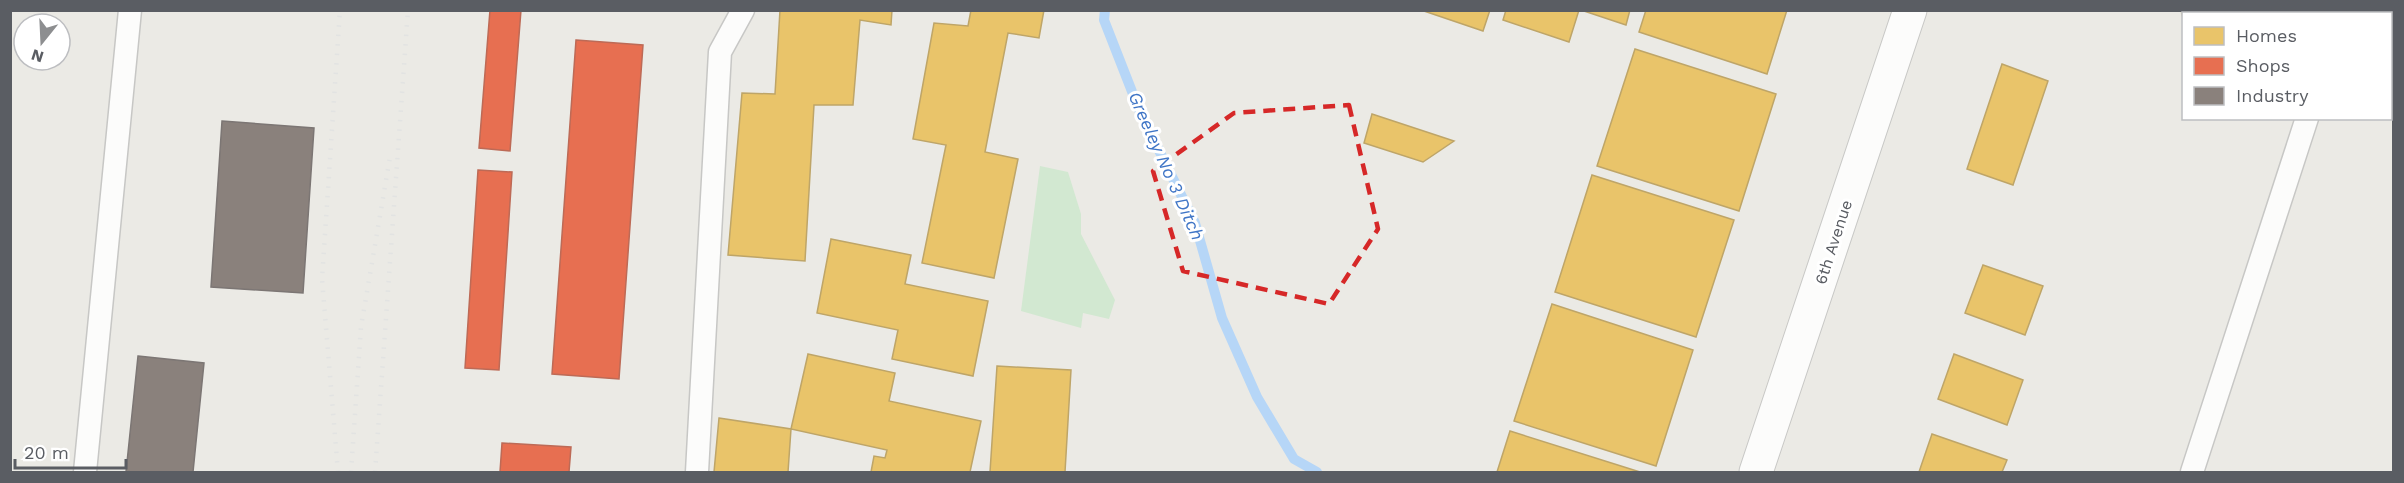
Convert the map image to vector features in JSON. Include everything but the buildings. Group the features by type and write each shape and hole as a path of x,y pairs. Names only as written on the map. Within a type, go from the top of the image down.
{"street":[{"name":"6th Avenue","path":"1756,472 1910,10"}],"lane":[{"path":"85,472 130,10"},
{"path":"697,472 720,52 743,10"},
{"path":"2192,472 2306,120"}],"highlighted area":[{"path":"1349,105 1378,229 1329,304 1183,271 1153,171 1234,113"}],"green space":[{"path":"1040,166 1068,172 1081,214 1081,234 1115,300 1109,319 1083,313 1081,328 1021,311"}],"waterway":[{"name":"Greeley No 3 Ditch","path":"1105,10 1104,20 1140,112 1195,223 1222,318 1257,397 1294,459 1317,472"}],"railway":[{"path":"338,472 322,279 340,10"},
{"path":"375,472 408,10"},
{"path":"351,472 361,327 390,157"}]}
